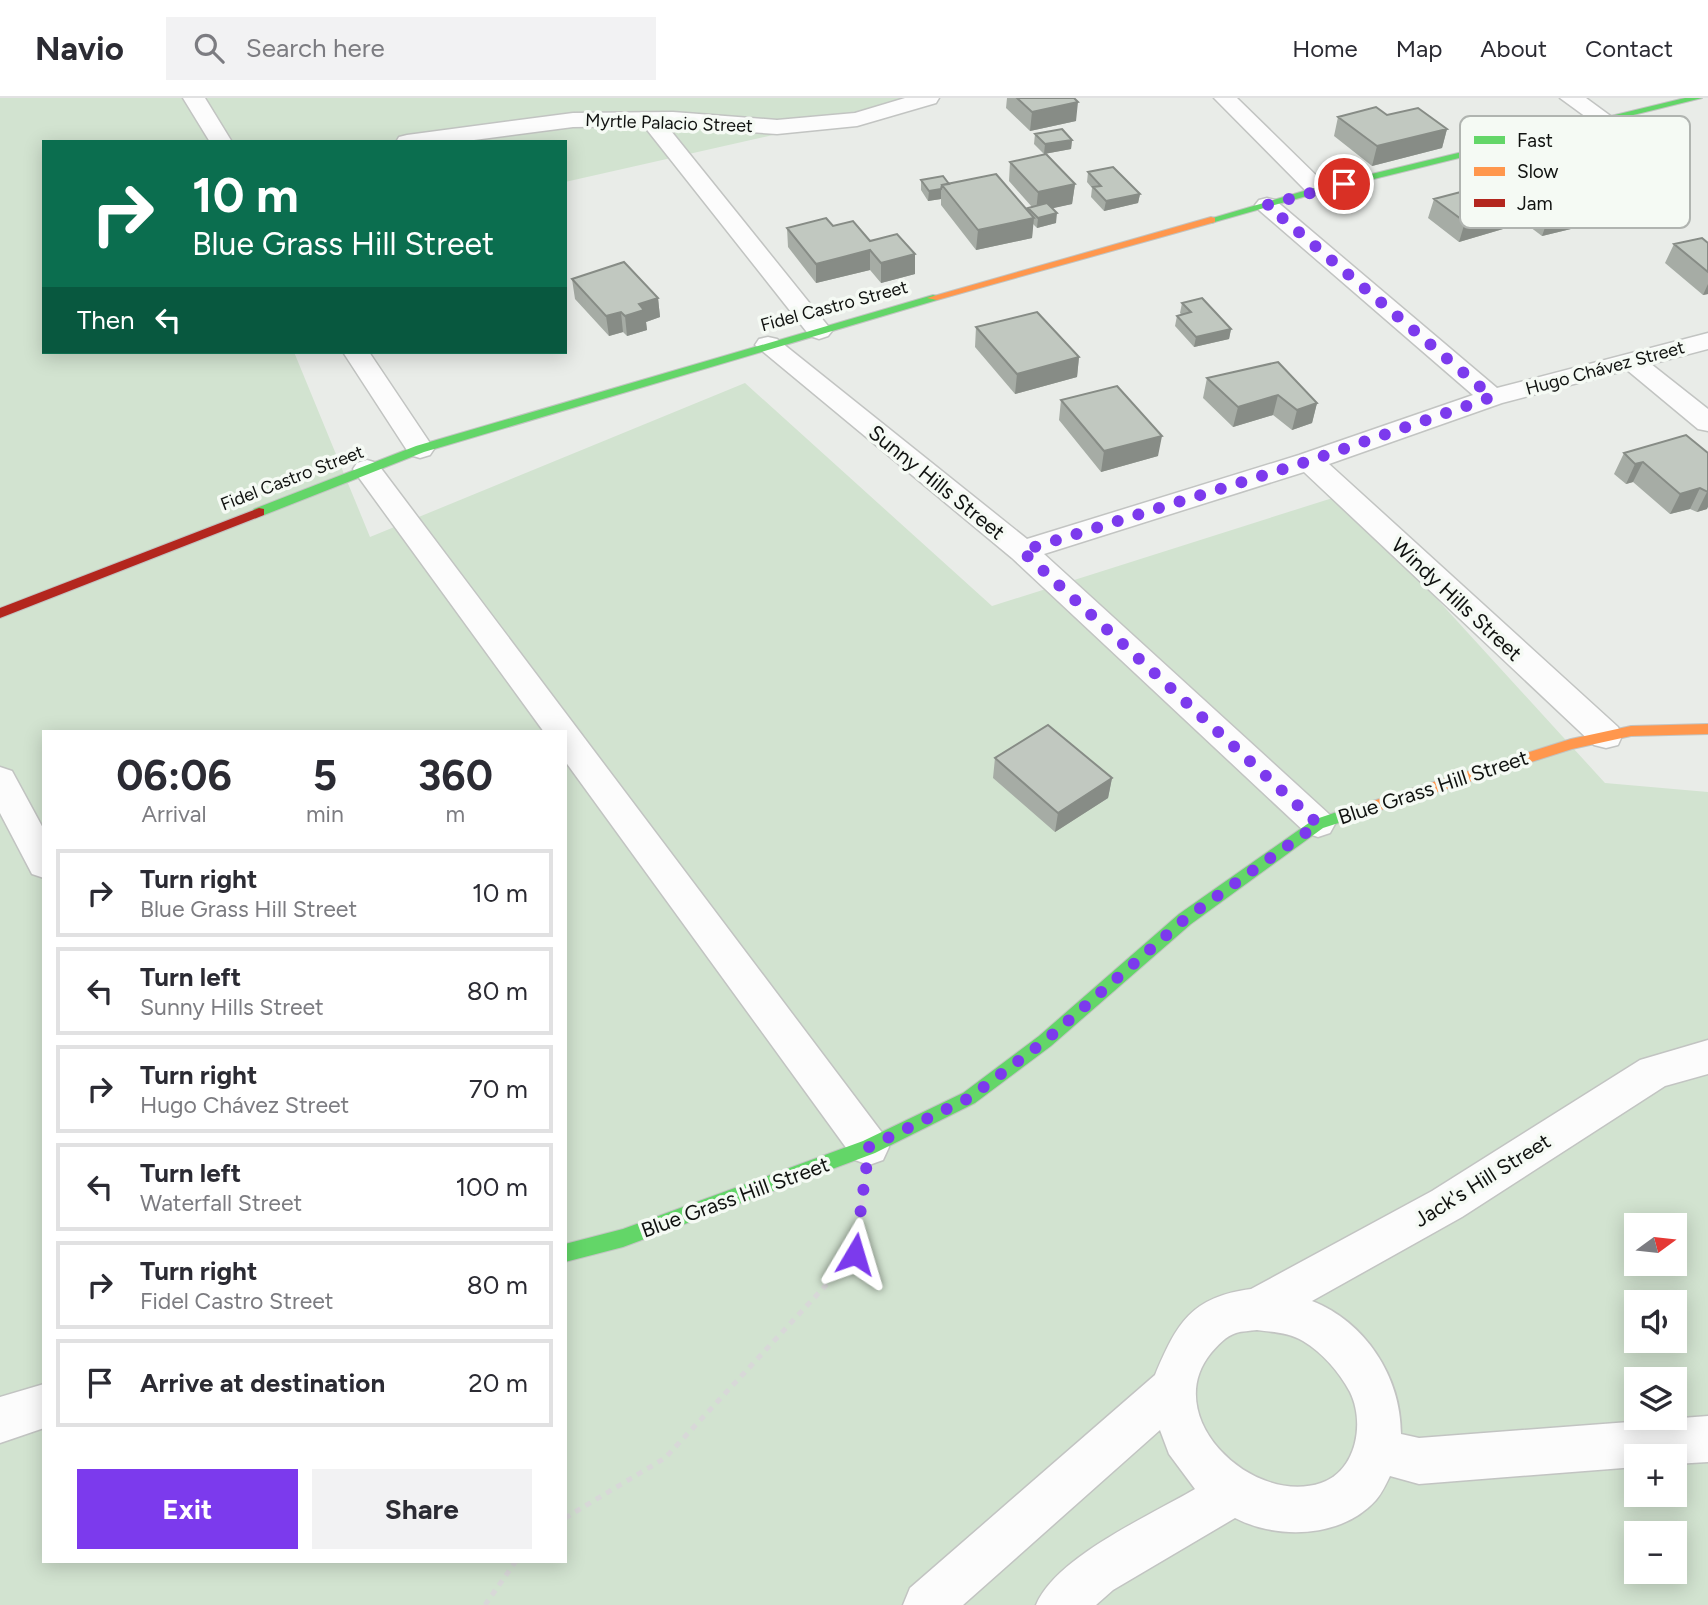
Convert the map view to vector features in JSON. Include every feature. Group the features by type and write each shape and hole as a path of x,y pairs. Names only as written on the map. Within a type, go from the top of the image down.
{"street":[{"path":"194,98 220,140"},
{"name":"Myrtle Palacio Street","path":"422,140 573,120 650,119 777,127 858,119 928,98"},
{"path":"1225,98 1318,190"},
{"path":"1571,98 1599,116"},
{"name":"Fidel Castro Street","path":"1622,116 1697,98"},
{"path":"650,119 819,331"},
{"name":"Fidel Castro Street","path":"0,613 420,449 768,345 1318,190 1460,155"},
{"path":"1267,205 1492,397"},
{"name":"Hugo Chávez Street","path":"1022,551 1309,461 1492,397 1708,341"},
{"name":"Sunny Hills Street","path":"768,345 1022,551 1318,824"},
{"path":"357,354 420,449"},
{"path":"1633,362 1708,423"},
{"name":"Windy Hills Street","path":"1309,461 1606,736"},
{"path":"368,469 561,730"},
{"name":"Blue Grass Hill Street","path":"567,1252 623,1238 869,1147 969,1098 1045,1041 1185,919 1318,824 1447,781 1571,744 1631,731 1708,729"},
{"path":"567,739 869,1147"},
{"path":"0,780 42,860"},
{"name":"Jack's Hill Street","path":"1257,1308 1447,1204 1654,1072 1708,1057"},
{"path":"1257,1308 1290,1313 1322,1328 1350,1352 1370,1382 1380,1416 1377,1450 1363,1480 1338,1502 1305,1511 1268,1508 1233,1493 1208,1472 1189,1446 1178,1417 1175,1387 1183,1356 1200,1331 1225,1315 1257,1308"},
{"path":"927,1605 1175,1387"},
{"path":"0,1420 42,1407"},
{"path":"1377,1450 1419,1461 1708,1438"},
{"path":"1060,1605 1096,1573 1233,1493"}],"path":[{"path":"567,1517 665,1458 855,1254 869,1147"},
{"path":"485,1605 515,1563"}],"green space":[{"path":"0,98 937,98 567,182 567,140 42,140 42,354 295,354 370,537 745,383 992,606 1342,495 1605,783 1708,792 1708,1605 0,1605"}],"building":[{"path":"1017,98 1074,98 1078,102 1032,112"},
{"path":"1376,107 1387,115 1418,108 1447,129 1377,146 1338,117"},
{"path":"1062,129 1072,140 1045,144 1035,134"},
{"path":"1046,154 1075,184 1038,192 1010,162"},
{"path":"1113,167 1140,194 1106,201 1093,187 1101,186 1088,172"},
{"path":"996,174 1034,218 978,230 942,185"},
{"path":"943,176 949,184 942,185 941,189 929,191 921,180"},
{"path":"1460,192 1460,218 1434,199"},
{"path":"1047,203 1057,213 1038,218 1028,208"},
{"path":"826,218 833,226 853,221 870,241 897,234 915,254 881,263 870,250 816,264 787,228"},
{"path":"1702,238 1708,243 1708,272 1674,244"},
{"path":"624,262 658,298 639,304 644,310 625,316 621,312 606,316 572,279"},
{"path":"1202,298 1231,329 1196,337 1177,316 1191,312 1182,303"},
{"path":"1037,312 1079,357 1017,374 976,327"},
{"path":"1278,362 1317,403 1297,410 1278,395 1238,407 1207,378"},
{"path":"1117,386 1162,436 1104,451 1061,400"},
{"path":"1686,435 1708,453 1708,492 1700,488 1680,494 1643,462 1635,464 1624,453"},
{"path":"1048,725 1112,778 1058,813 995,758"}],"traffic: fast":[{"path":"1623,116 1697,98"},
{"path":"1211,220 1318,190 1460,156"},
{"path":"259,512 420,449 933,298"},
{"path":"567,1252 623,1238 869,1147 969,1098 1045,1041 1185,919 1318,824 1349,814"}],"traffic: slow":[{"path":"933,298 1211,220"},
{"path":"1349,814 1571,744 1631,731 1708,729"}],"traffic: jam":[{"path":"0,613 259,512"}],"route":[{"path":"855,1254 869,1147 969,1098 1045,1041 1185,919 1318,824 1022,551 1309,461 1492,397 1267,205 1344,184"}]}
